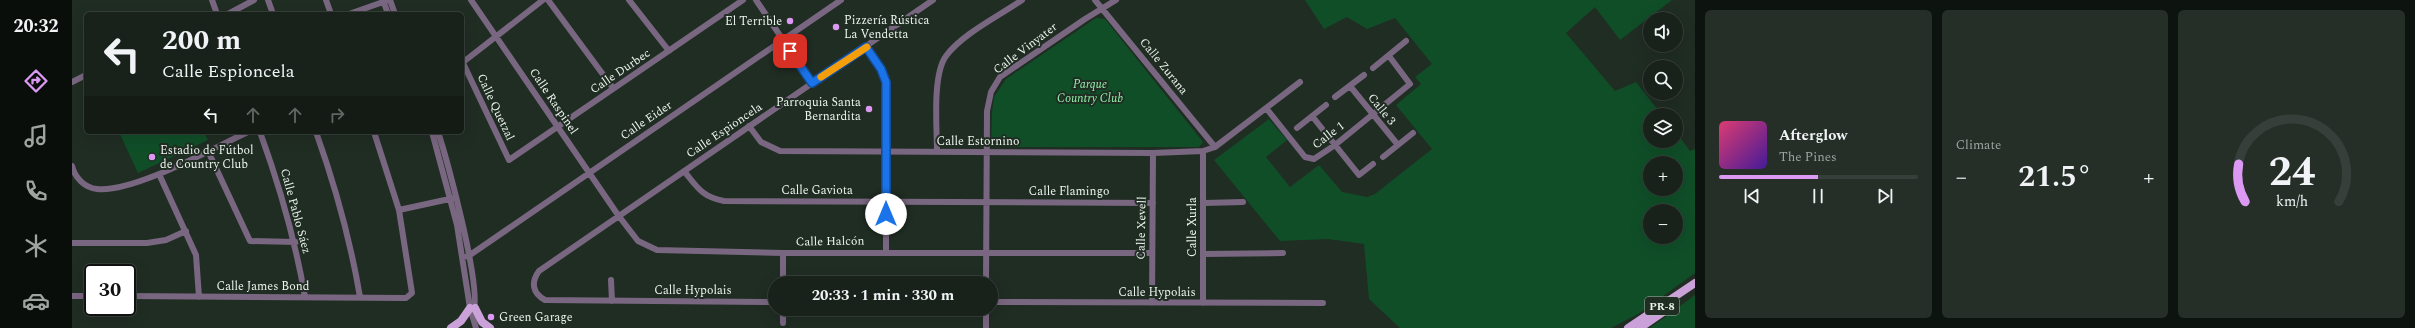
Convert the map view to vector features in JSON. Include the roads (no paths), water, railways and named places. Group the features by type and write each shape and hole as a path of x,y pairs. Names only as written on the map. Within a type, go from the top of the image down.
{"main road":[{"name":"PR-8","path":"1628,328 1695,283"},
{"name":"PR-8","path":"1640,328 1695,290"},
{"path":"451,328 461,321 473,309 482,322 490,328"}],"street":[{"path":"212,0 216,12"},
{"path":"232,12 254,0"},
{"path":"268,0 272,12"},
{"path":"326,0 330,12"},
{"path":"353,12 386,0"},
{"path":"386,0 388,12"},
{"path":"386,0 394,12"},
{"name":"Calle Raspinel","path":"471,0 618,215"},
{"path":"464,62 543,0"},
{"path":"548,0 613,88"},
{"path":"629,0 669,51"},
{"name":"Calle Durbec","path":"509,160 742,0"},
{"path":"756,0 812,83"},
{"name":"Calle Eider","path":"466,256 841,0"},
{"name":"Calle Espioncela","path":"533,284 538,270 933,0"},
{"path":"937,152 937,82 945,57 961,41 1022,0"},
{"name":"Calle Zurana","path":"1095,0 1215,147"},
{"name":"Calle Vinyater","path":"986,276 987,110 991,92 1000,77 1116,0"},
{"path":"1374,68 1406,41"},
{"path":"866,47 881,69 886,82 886,252"},
{"name":"Calle 1","path":"1266,108 1309,159 1320,156 1410,84 1389,56"},
{"name":"Calle Quetzal","path":"464,65 509,160"},
{"path":"1335,97 1364,75"},
{"path":"72,82 84,76"},
{"name":"Calle Estornino","path":"749,126 761,142 780,151 1153,153 1203,151 1215,147 1300,82"},
{"name":"Calle 3","path":"1350,86 1372,115 1398,145"},
{"path":"1297,128 1326,105"},
{"path":"1312,116 1359,175 1373,164"},
{"path":"72,166 73,172 82,184 96,189 118,188 159,174 244,134"},
{"name":"Calle Pablo Sáez","path":"261,134 280,188 296,242 305,297"},
{"path":"317,134 337,191 351,245 360,297"},
{"path":"375,134 399,210 454,198"},
{"path":"433,134 454,198"},
{"path":"438,134 466,256 476,328"},
{"path":"1384,157 1413,134"},
{"path":"208,151 250,241 296,242"},
{"name":"Calle Xurla","path":"1203,151 1203,303"},
{"name":"Calle Xevell","path":"1152,303 1153,153"},
{"name":"Calle Gaviota","path":"684,171 702,193 711,198 724,201 986,202"},
{"path":"159,174 196,255 199,297"},
{"name":"Calle Flamingo","path":"986,202 1153,203"},
{"path":"1204,203 1243,202"},
{"name":"Calle James Bond","path":"136,296 406,298 412,293 399,210"},
{"name":"Calle Halcón","path":"618,215 638,241 657,250 784,253 1152,253"},
{"path":"72,243 147,243 166,240 186,231"},
{"path":"783,276 784,253"},
{"path":"1203,254 1283,253"},
{"path":"611,280 612,301"},
{"name":"Calle Hypolais","path":"533,284 535,292 545,300 768,302"},
{"path":"72,296 84,296"},
{"name":"Calle Hypolais","path":"998,302 1323,303"},
{"path":"783,316 783,323"},
{"path":"986,316 986,328"}],"place":[{"name":"El Terrible","path":"790,21"},
{"name":"Pizzería Rústica La Vendetta","path":"836,27"},
{"name":"Parroquia Santa Bernardita","path":"869,109"},
{"name":"Estadio de Fútbol de Country Club","path":"152,157"},
{"name":"Green Garage","path":"491,317"}],"park label":[{"name":"Parque Country Club","path":"1090,91"}]}
